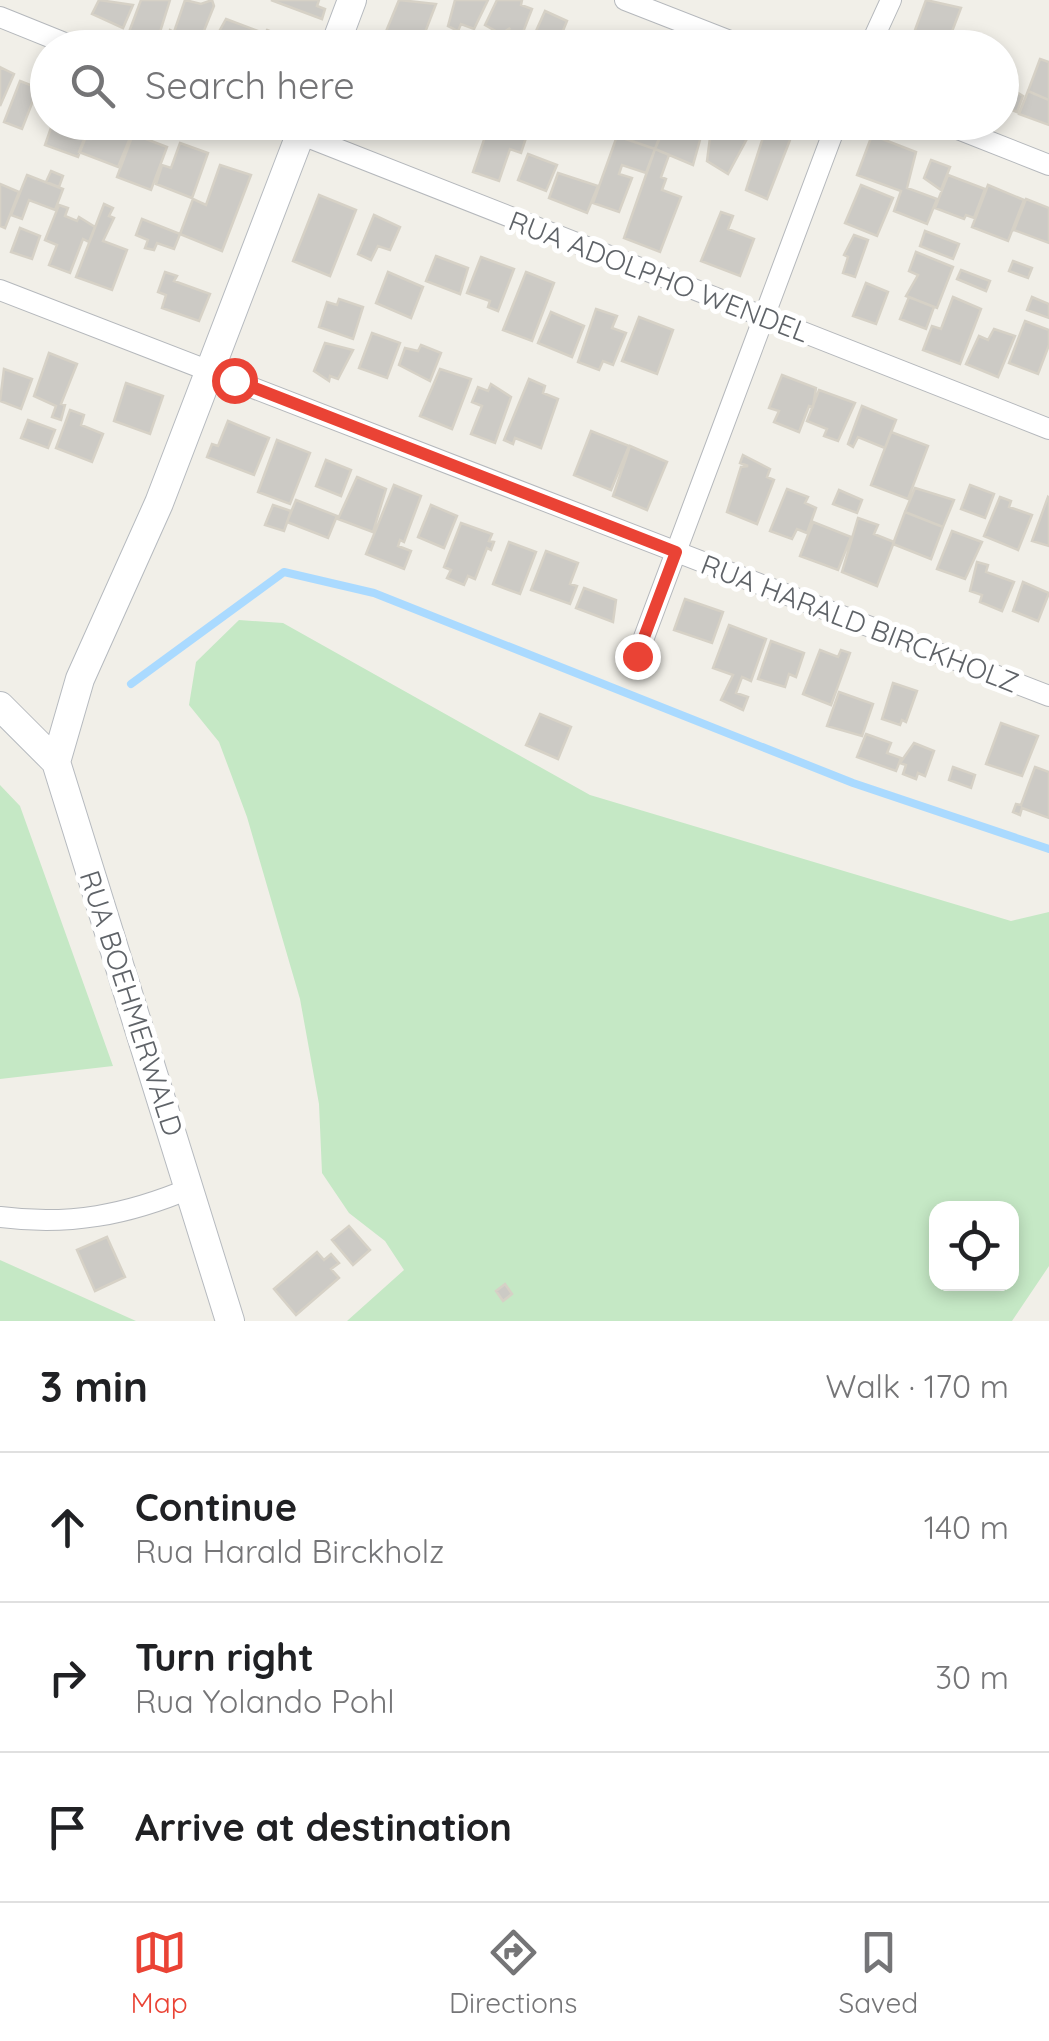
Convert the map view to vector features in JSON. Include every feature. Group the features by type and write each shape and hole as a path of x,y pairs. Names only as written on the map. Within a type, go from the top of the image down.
{"street":[{"path":"341,30 352,0"},
{"path":"626,0 702,30"},
{"path":"877,30 891,0"},
{"path":"0,17 32,30"},
{"path":"56,762 80,679 159,503 299,140"},
{"name":"RUA ADOLPHO WENDEL","path":"330,140 1049,428"},
{"path":"637,656 830,140"},
{"path":"986,140 1049,165"},
{"name":"RUA HARALD BIRCKHOLZ","path":"0,290 1049,696"},
{"name":"RUA BOEHMERWALD","path":"0,706 56,762 230,1321"},
{"path":"0,1217 40,1222 104,1218 191,1188"}],"green space":[{"path":"239,620 283,623 590,795 1011,921 1049,912 1049,1266 1012,1321 347,1321 404,1270 385,1241 349,1213 322,1173 319,1104 300,999 247,817 219,742 189,705 196,662"},
{"path":"0,785 20,806 113,1066 0,1079"},
{"path":"0,1260 136,1321 0,1321"}],"building":[{"path":"99,0 133,5 123,28 92,14"},
{"path":"141,0 170,0 161,30 130,30"},
{"path":"185,0 201,4 212,0 214,6 204,30 175,30"},
{"path":"271,0 319,0 317,6 325,9 322,19"},
{"path":"399,0 436,4 426,30 387,30"},
{"path":"455,0 488,0 474,29 461,24 458,30 448,26"},
{"path":"497,0 522,0 521,5 532,9 524,30 494,30 485,25"},
{"path":"926,0 961,8 953,30 915,30"},
{"path":"545,11 567,21 563,30 536,30"},
{"path":"226,19 255,30 220,30"},
{"path":"1040,59 1049,62 1049,100 1028,91"},
{"path":"0,67 14,74 0,106"},
{"path":"20,81 30,85 30,108 22,129 4,122"},
{"path":"1028,91 1049,100 1049,125 1019,114"},
{"path":"47,140 85,140 78,157 45,145"},
{"path":"84,140 129,140 118,167 79,152"},
{"path":"131,140 149,140 167,147 151,190 117,177"},
{"path":"484,140 525,140 521,153 510,149 499,181 473,172"},
{"path":"616,140 655,149 646,173 622,165 619,174 632,178 619,212 593,203"},
{"path":"629,140 658,140 655,149"},
{"path":"659,140 700,140 693,165 655,149"},
{"path":"710,140 746,140 728,174 707,161"},
{"path":"762,140 790,140 767,199 746,190"},
{"path":"870,140 885,140 916,152 907,188 937,199 927,224 894,211 901,191 857,175"},
{"path":"180,143 208,153 192,198 156,184 162,165 171,168"},
{"path":"655,149 669,155 661,177 666,179 662,190 681,197 660,252 624,238"},
{"path":"528,154 557,165 546,191 518,180"},
{"path":"931,160 950,167 941,190 924,178"},
{"path":"220,165 251,175 222,251 180,234 193,199 206,205"},
{"path":"51,171 63,176 59,187 46,182"},
{"path":"558,173 598,186 587,213 549,198"},
{"path":"27,175 63,189 55,210 29,200 22,219 11,215"},
{"path":"948,175 985,189 974,218 966,215 964,219 935,208"},
{"path":"0,184 19,192 5,228 0,226"},
{"path":"861,185 893,198 877,236 845,223"},
{"path":"988,185 1024,200 1008,241 972,227"},
{"path":"319,195 356,210 330,276 293,261"},
{"path":"1026,199 1049,208 1049,243 1014,230"},
{"path":"104,204 113,208 109,216 114,218 103,241 127,250 112,290 76,277"},
{"path":"59,205 68,208 65,216 77,221 79,217 95,227 89,242 83,239 70,273 49,265 57,245 45,240"},
{"path":"721,212 733,216 728,229 754,239 740,276 701,261"},
{"path":"374,215 400,227 390,250 378,246 371,260 358,254"},
{"path":"142,219 180,234 174,249 157,243 154,250 145,248 148,240 136,235"},
{"path":"20,228 40,236 32,259 11,252"},
{"path":"925,231 959,244 953,259 920,246"},
{"path":"854,235 868,240 855,277 843,273 848,257 844,255"},
{"path":"916,252 953,267 937,308 906,296 918,275 909,271"},
{"path":"436,256 468,268 460,294 426,281"},
{"path":"481,257 514,269 498,311 488,307 490,301 467,293"},
{"path":"1013,261 1032,268 1028,278 1009,271"},
{"path":"961,270 990,281 986,291 957,279"},
{"path":"165,272 177,276 174,281 210,294 199,321 162,308 166,295 158,292"},
{"path":"388,272 423,287 411,318 376,303"},
{"path":"526,272 554,283 532,341 503,330"},
{"path":"866,283 888,292 876,324 853,316"},
{"path":"909,297 934,307 926,329 900,319"},
{"path":"953,297 981,309 960,364 923,350 932,326 941,329"},
{"path":"1032,297 1049,304 1049,318 1027,310"},
{"path":"339,299 363,307 353,339 319,327 327,302 337,305"},
{"path":"596,309 617,316 612,328 626,333 613,365 603,361 599,370 578,362"},
{"path":"551,312 584,326 572,357 538,343"},
{"path":"639,317 673,330 657,374 622,361"},
{"path":"1025,321 1049,330 1049,345 1038,374 1009,363"},
{"path":"994,329 1015,336 998,377 966,364 979,336 988,340"},
{"path":"372,333 400,343 387,378 359,368"},
{"path":"325,343 353,350 338,379 330,376 329,381 314,371"},
{"path":"421,345 441,353 430,381 399,365 405,348 418,351"},
{"path":"49,353 77,364 61,404 65,405 61,420 52,417 56,406 34,396"},
{"path":"4,369 32,379 21,409 0,401"},
{"path":"440,369 471,379 452,429 420,416"},
{"path":"782,375 816,388 813,407 809,406 799,432 774,422 779,411 769,408"},
{"path":"529,379 545,386 543,393 558,399 541,448 515,438 513,444 504,440"},
{"path":"126,383 163,396 150,434 114,421"},
{"path":"491,384 511,397 495,443 471,434 482,406 472,402 478,387 488,391"},
{"path":"819,390 855,403 838,441 824,436 827,429 807,421"},
{"path":"862,406 896,420 885,448 858,437 853,447 848,444"},
{"path":"70,410 84,415 81,425 103,434 92,462 56,448"},
{"path":"28,420 55,430 48,448 21,438"},
{"path":"228,421 269,438 254,475 207,457 212,444 218,446"},
{"path":"591,431 629,446 611,490 574,475"},
{"path":"891,432 928,446 908,499 871,485"},
{"path":"277,440 310,453 290,504 258,492"},
{"path":"630,446 667,462 647,510 613,496"},
{"path":"743,455 770,469 767,477 774,480 757,524 727,512 741,467 748,466 740,463"},
{"path":"326,460 351,470 341,496 316,486"},
{"path":"357,477 386,489 373,532 338,519"},
{"path":"394,485 421,496 404,542 400,540 398,546 411,551 404,569 366,554"},
{"path":"970,485 994,494 985,518 961,509"},
{"path":"915,488 954,500 943,527 905,512"},
{"path":"787,489 808,497 805,503 816,508 807,533 797,529 792,539 770,531"},
{"path":"839,490 862,500 857,513 833,504"},
{"path":"1000,497 1011,501 1009,507 1032,515 1018,550 984,536"},
{"path":"1049,498 1049,546 1032,541"},
{"path":"296,500 337,516 328,538 287,522"},
{"path":"273,505 291,511 284,531 265,525"},
{"path":"431,505 457,516 444,548 418,537"},
{"path":"905,512 943,527 931,559 893,544"},
{"path":"858,518 878,525 874,534 894,542 877,586 842,572"},
{"path":"813,522 851,537 838,570 800,556"},
{"path":"461,523 492,534 489,541 494,542 491,550 487,548 475,579 468,576 464,585 447,578 451,570 444,567"},
{"path":"952,531 982,542 965,579 937,569"},
{"path":"509,542 536,552 520,594 493,584"},
{"path":"546,551 578,563 570,584 577,586 570,604 531,590"},
{"path":"977,562 988,565 986,572 1014,582 1002,611 980,602 982,595 970,591"},
{"path":"1023,582 1049,593 1038,621 1013,611"},
{"path":"584,588 616,600 613,622 576,608"},
{"path":"685,599 723,612 712,643 674,630"},
{"path":"729,625 766,639 751,681 742,677 736,693 748,697 743,710 721,700 733,675 713,668"},
{"path":"771,641 804,653 796,677 789,674 785,687 758,679"},
{"path":"820,650 838,657 841,650 850,653 831,705 803,694"},
{"path":"893,683 917,691 906,722 902,720 900,725 882,719"},
{"path":"839,692 873,704 862,736 827,726"},
{"path":"540,714 571,727 558,759 526,745"},
{"path":"1001,723 1038,736 1022,776 986,764"},
{"path":"866,734 891,743 887,753 901,758 896,771 857,757"},
{"path":"914,743 934,751 925,776 918,773 916,779 903,774 906,765 900,763"},
{"path":"953,767 975,775 971,788 949,780"},
{"path":"1035,767 1049,772 1049,818 1022,808 1020,815 1013,812 1016,804 1021,805"},
{"path":"349,1226 370,1250 353,1265 332,1240"},
{"path":"107,1237 125,1277 95,1291 77,1250"},
{"path":"317,1252 324,1260 331,1254 339,1263 331,1269 339,1278 296,1315 274,1289"},
{"path":"505,1284 512,1294 503,1301 496,1291"}],"waterway":[{"path":"131,684 284,572 374,593 853,783 1049,849"}],"route":[{"path":"234,380 676,552 637,656"}]}
